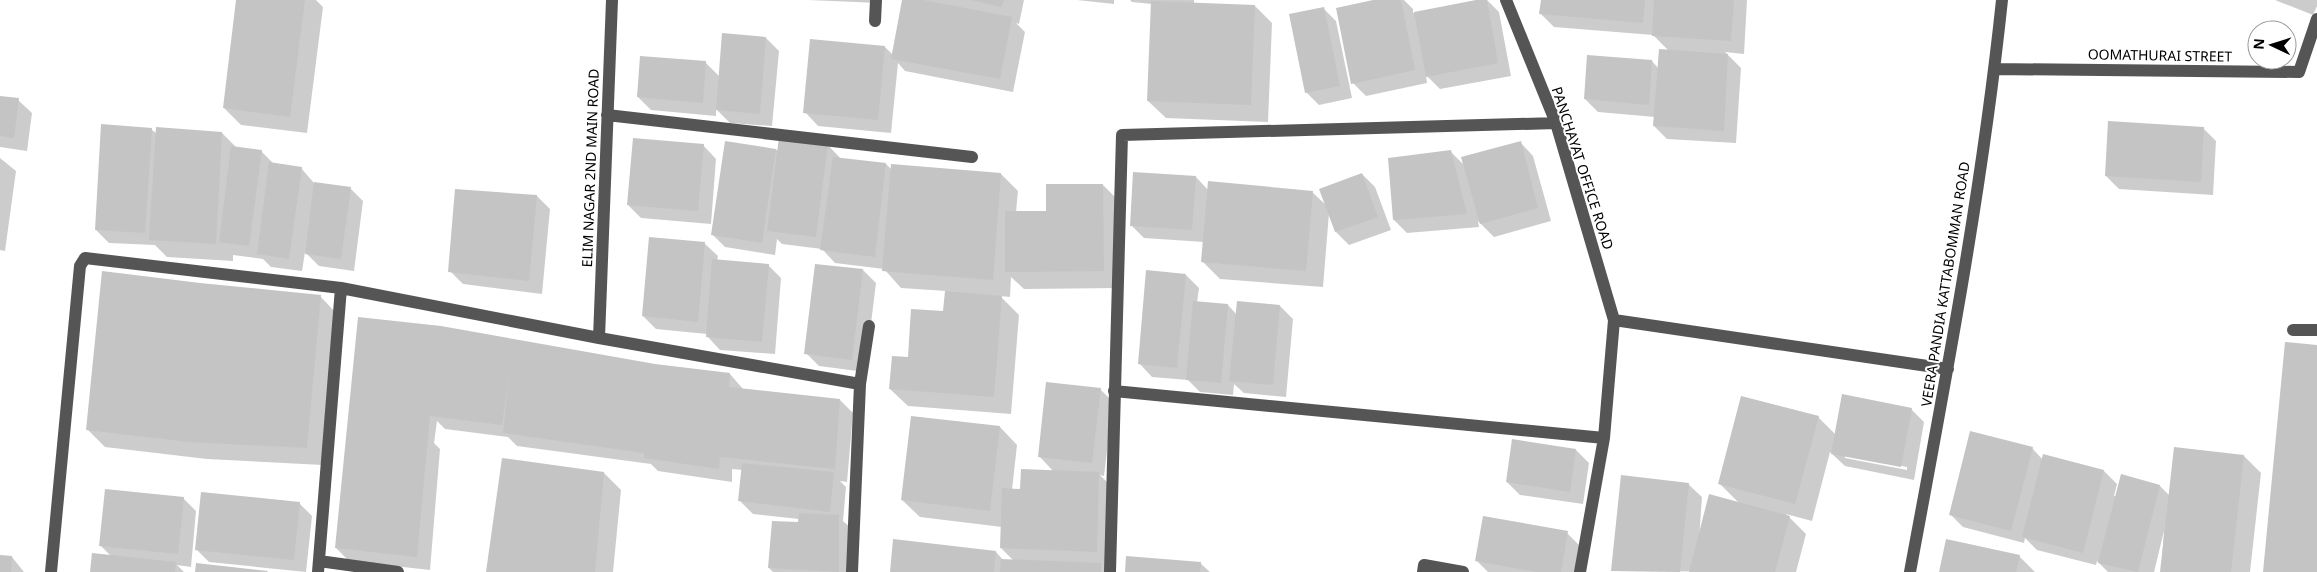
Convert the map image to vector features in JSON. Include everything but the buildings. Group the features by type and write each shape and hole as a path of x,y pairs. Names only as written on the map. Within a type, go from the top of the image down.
{"street":[{"name":"ELIM NAGAR 2ND MAIN ROAD","path":"599,338 612,0"},
{"path":"874,21 876,0"},
{"name":"PANCHAYAT OFFICE ROAD","path":"1506,0 1556,123 1614,320 1604,438 1580,572"},
{"name":"VEERA PANDIA KATTABOMMAN ROAD","path":"1910,572 1948,369 1995,69 2002,0"},
{"name":"OOMATHURAI STREET","path":"1995,69 2299,72 2317,19"},
{"path":"608,116 972,157"},
{"path":"1110,572 1122,135 1556,123"},
{"path":"51,572 82,260 341,288 599,338 860,384"},
{"path":"341,288 318,566 398,572"},
{"path":"1614,320 1948,369"},
{"path":"852,572 860,384 869,326"},
{"path":"2293,330 2317,330"},
{"path":"1114,391 1604,438"},
{"path":"1423,572 1424,565 1463,572"}]}
